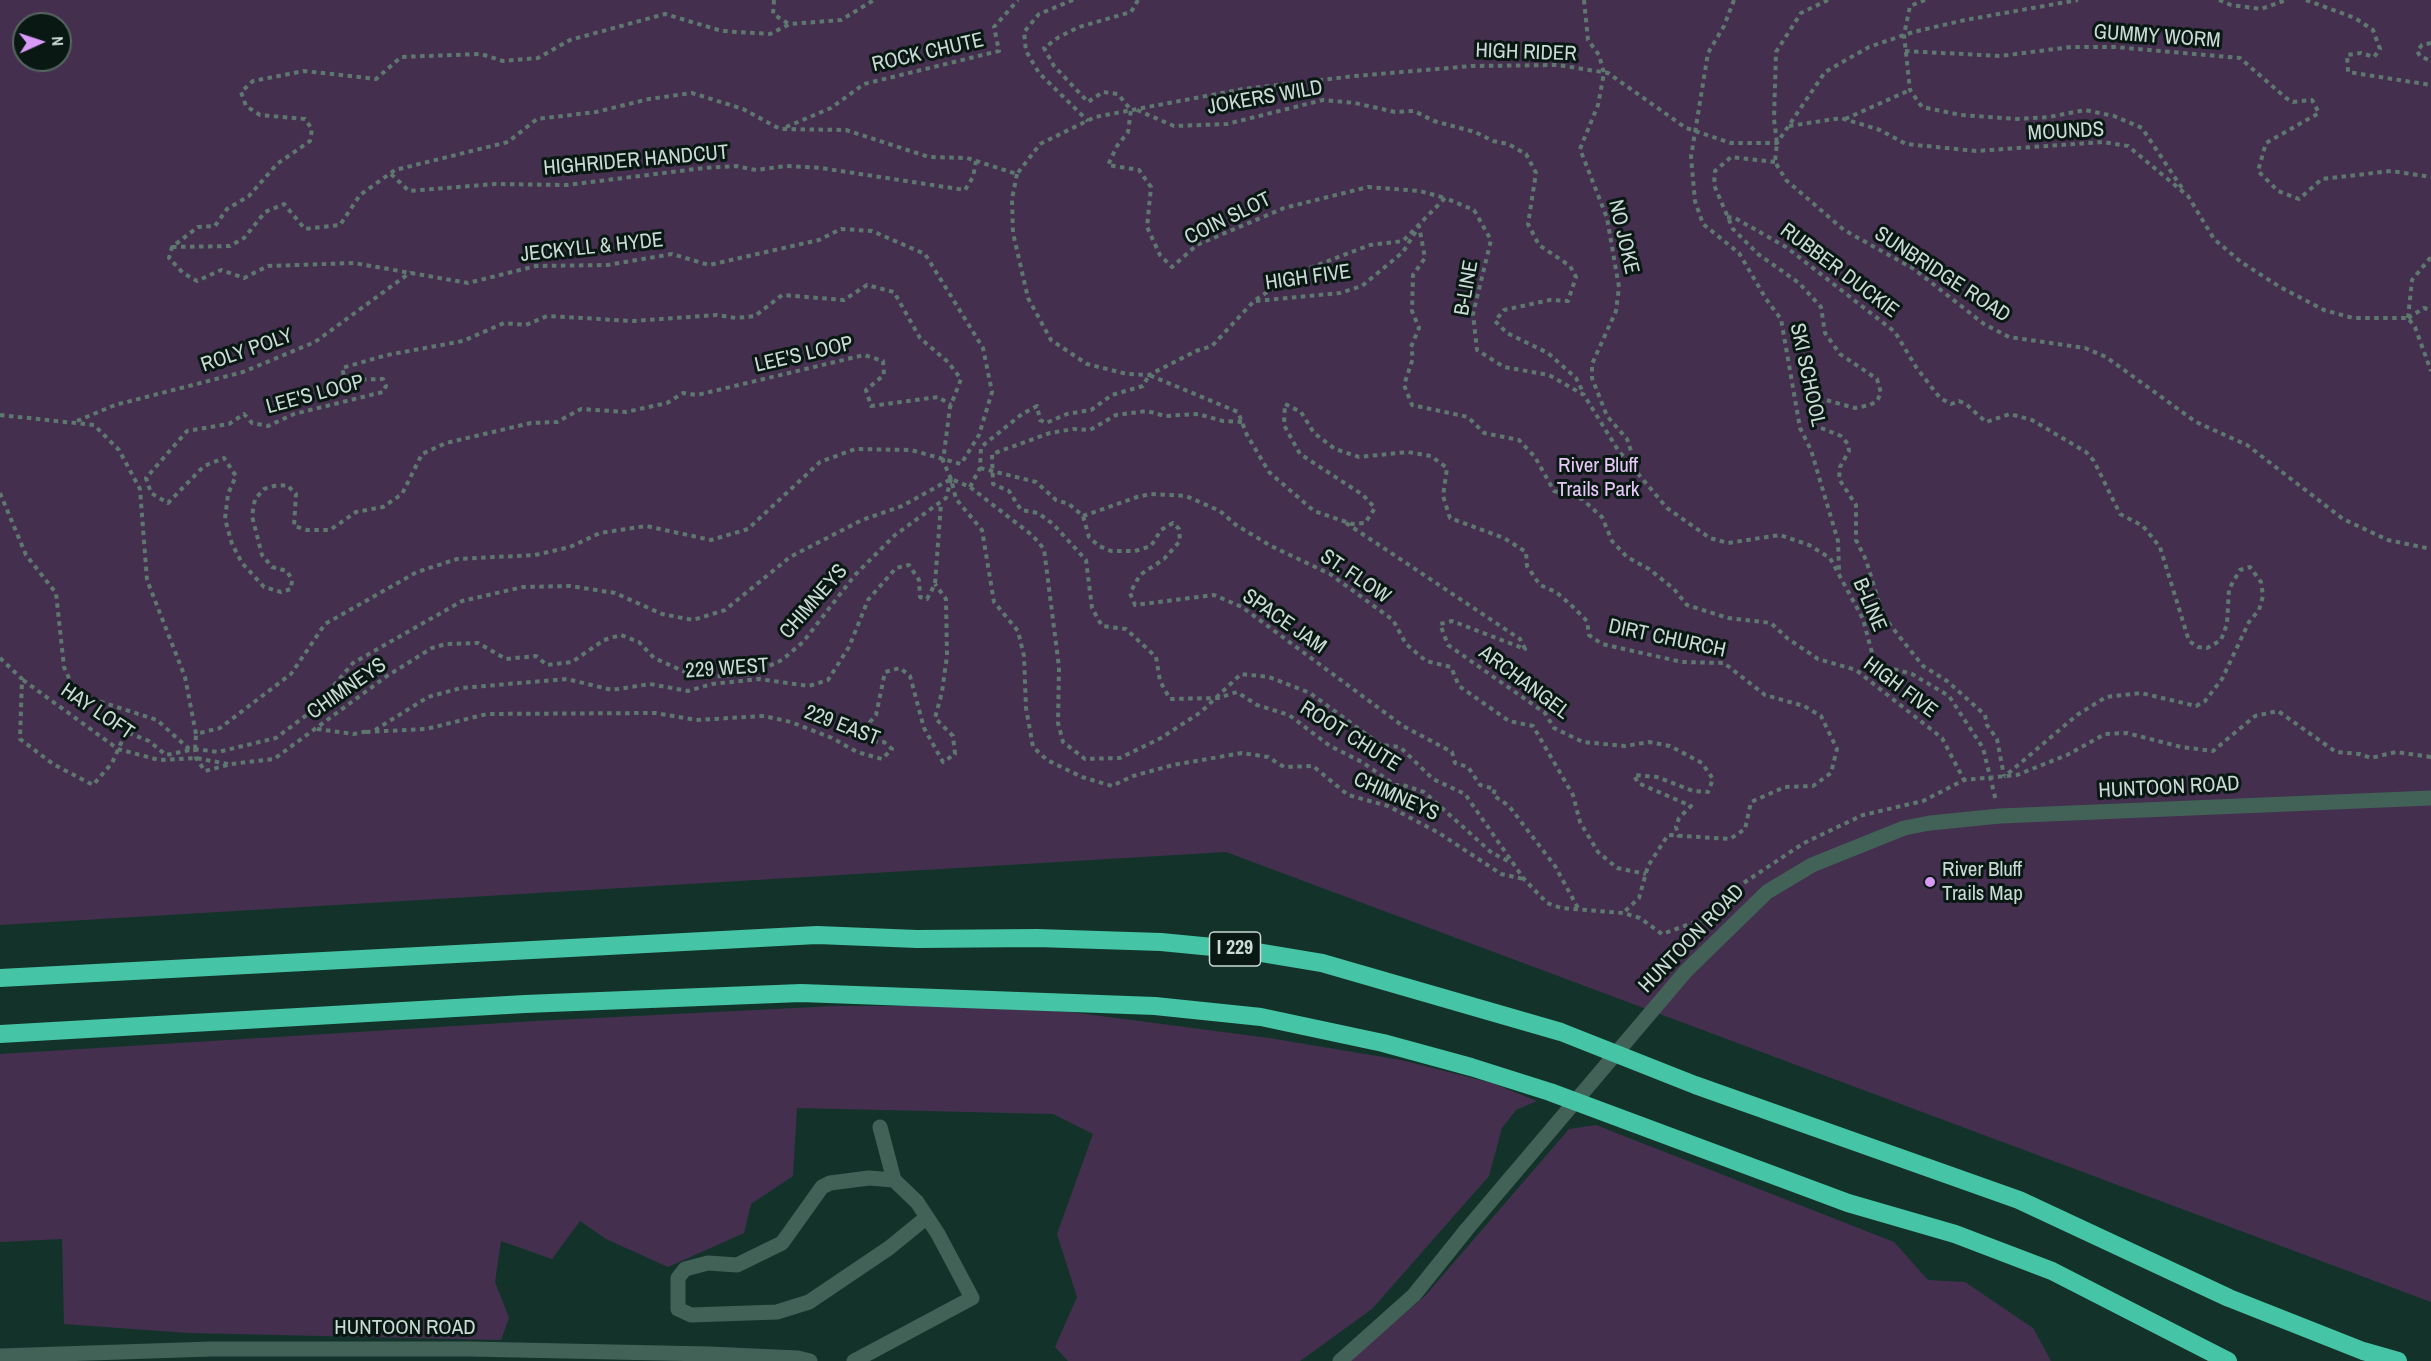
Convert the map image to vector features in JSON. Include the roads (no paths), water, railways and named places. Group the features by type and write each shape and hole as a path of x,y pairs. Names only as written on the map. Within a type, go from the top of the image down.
{"highway":[{"name":"I 229","path":"0,978 817,935 917,939 1037,938 1161,942 1244,950 1322,963 1561,1032 1695,1085 2019,1200 2229,1298 2353,1347 2398,1361"},
{"path":"0,1034 525,1004 801,993 1155,1006 1261,1017 1383,1043 1471,1067 1550,1092 1848,1203 1955,1234 2052,1271 2228,1361"}],"street":[{"name":"HUNTOON ROAD","path":"1340,1361 1414,1295 1467,1229 1686,971 1767,892 1812,865 1904,828 2000,816 2431,798"},
{"path":"854,1361 972,1298 927,1217 917,1202 894,1180 880,1127"},
{"path":"894,1180 869,1178 830,1183 822,1188 782,1243 737,1265 708,1263 685,1269 678,1278 678,1309 691,1315 777,1312 809,1302 889,1248 927,1217"},
{"name":"HUNTOON ROAD","path":"0,1356 211,1349 469,1349 709,1354 798,1358 810,1361"}],"place":[{"name":"River Bluff Trails Map","path":"1930,882"}],"park label":[{"name":"River Bluff Trails Park","path":"1598,478"}]}
